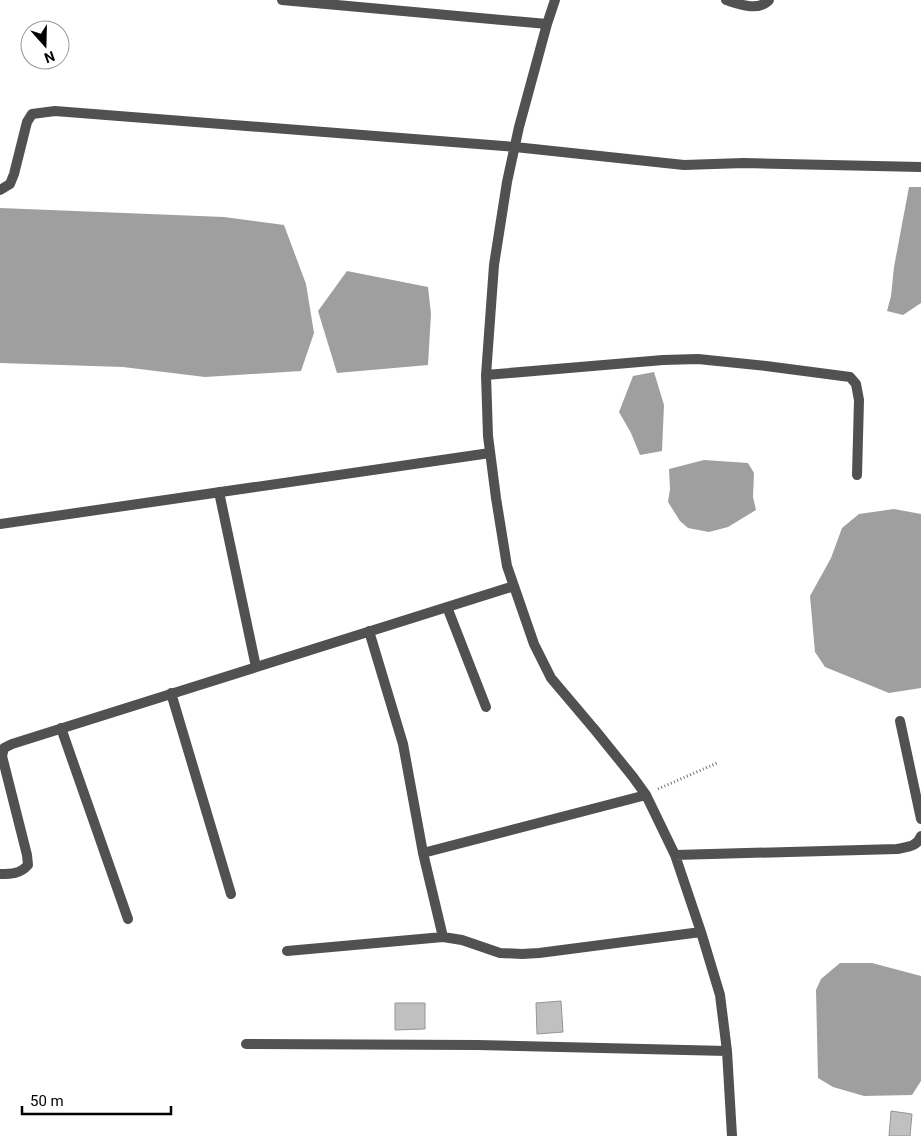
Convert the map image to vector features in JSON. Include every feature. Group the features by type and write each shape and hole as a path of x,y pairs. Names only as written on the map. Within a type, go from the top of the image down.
{"street":[{"path":"282,0 547,24"},
{"path":"555,0 515,147 507,182 494,265 486,375 490,453 507,566 534,644 550,678 596,730 633,777 646,796 675,855 720,995 727,1051 732,1136"},
{"path":"726,0 749,6 759,6 767,3 768,0"},
{"path":"0,190 10,184 14,174 27,122 32,114 48,111 515,147 684,165 744,163 921,167"},
{"path":"486,375 663,360 698,359 850,377 856,384 859,400 857,475"},
{"path":"0,524 490,453"},
{"path":"219,492 256,666"},
{"path":"0,874 23,871 28,865 27,855 2,768 4,748 256,666 514,586"},
{"path":"447,607 486,707"},
{"path":"369,631 404,744 423,853 443,936"},
{"path":"171,693 231,894"},
{"path":"900,721 917,781 921,820"},
{"path":"61,728 128,919"},
{"path":"423,853 646,796"},
{"path":"675,855 896,849 912,846 921,836"},
{"path":"287,950 443,936 462,940 500,953 539,954 701,932"},
{"path":"246,1044 477,1045 727,1051"}],"path":[{"path":"646,796 679,779 717,763"}],"shaded area":[{"path":"909,187 921,187 921,303 903,315 887,311"},
{"path":"0,208 224,217 284,225 306,284 314,333 301,371 205,377 123,367 0,363"},
{"path":"347,271 428,287 431,314 428,365 337,373 318,311"},
{"path":"654,372 664,405 662,451 640,455 631,433 619,412 633,376"},
{"path":"704,460 748,463 754,473 753,497 756,510 728,527 709,532 688,528 680,521 668,502 670,489 669,469"},
{"path":"894,509 921,514 921,688 889,693 825,667 815,652 810,596 831,558 842,528 859,514"},
{"path":"840,963 872,963 921,976 921,1081 912,1095 864,1096 833,1087 818,1078 816,990 821,979"}],"building":[{"path":"561,1001 563,1032 537,1034 536,1003"},
{"path":"395,1003 425,1003 425,1029 395,1030"},
{"path":"891,1111 912,1114 910,1136 889,1136"}]}
